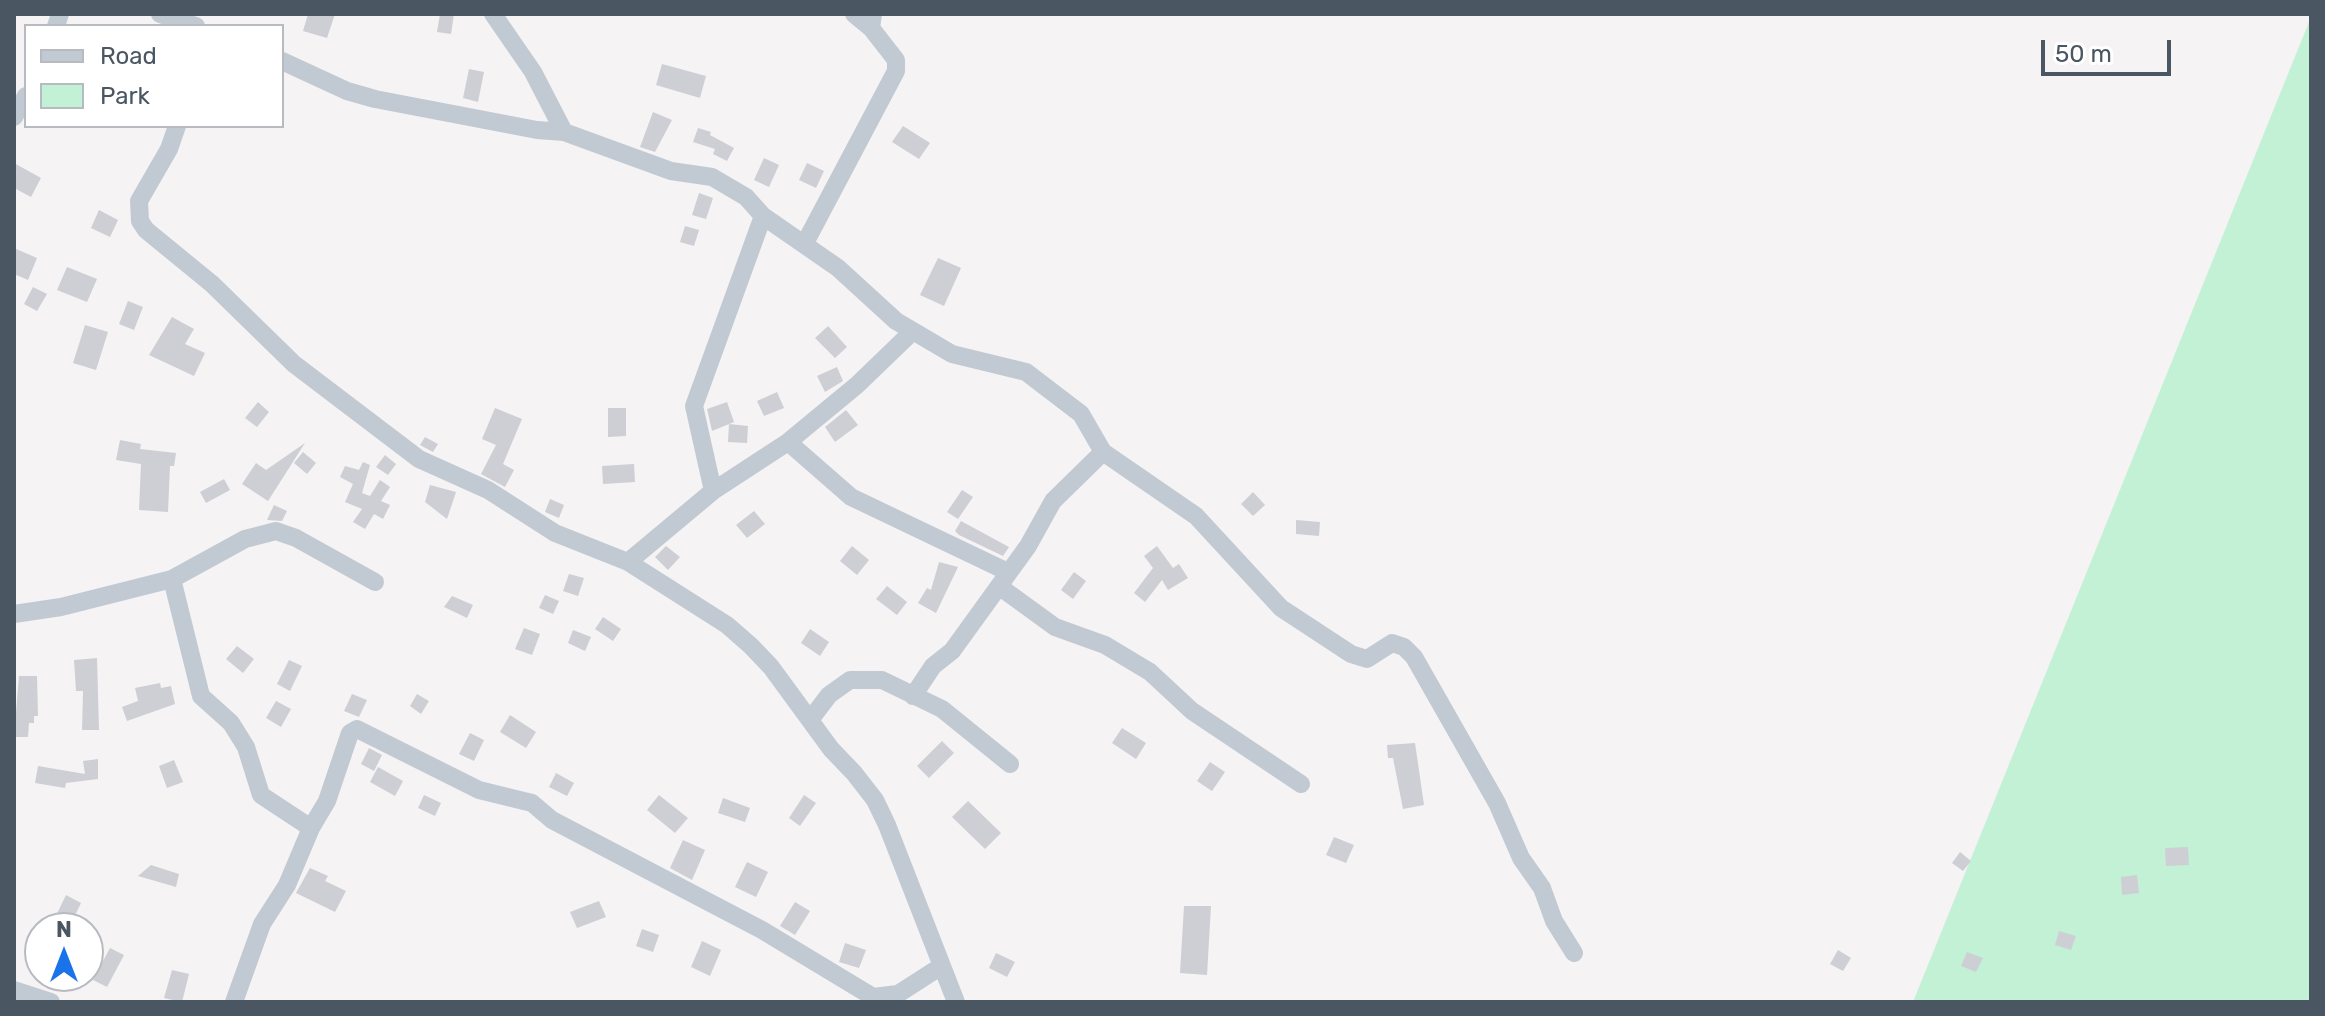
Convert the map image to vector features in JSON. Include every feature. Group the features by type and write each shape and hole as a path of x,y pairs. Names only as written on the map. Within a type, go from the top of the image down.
{"street":[{"path":"160,14 191,24"},
{"path":"493,14 533,72 564,132"},
{"path":"805,243 896,71 896,60 872,21 854,14"},
{"path":"284,62 375,99 537,130 564,132 671,171 712,177 746,197 763,216 805,243 913,331 952,354 1026,372 1081,414 1103,452 1196,516 1281,608 1351,654 1367,659 1392,643 1404,647 1414,657 1497,803 1521,858 1542,888 1554,921 1574,953"},
{"path":"14,117 24,100"},
{"path":"176,128 169,149 139,201 140,221 146,230 212,284 294,364 419,459 488,490 530,514 555,533 628,562 727,625 771,667 875,800 910,880 940,967 956,1002"},
{"path":"713,491 694,406 763,216"},
{"path":"628,562 713,491 788,442 857,385 913,331"},
{"path":"788,442 851,497 1004,580 1055,627 1105,645 1150,672 1192,711 1301,784"},
{"path":"913,696 933,666 952,651 1004,580 1028,546 1053,501 1103,452"},
{"path":"14,614 61,607 172,579 245,539 276,531 296,538 375,582"},
{"path":"172,579 201,696 231,723 246,747 261,795 311,828"},
{"path":"810,720 829,695 850,680 882,680 942,709 1010,764"},
{"path":"234,1002 262,924 287,885 311,828 327,801 350,733 357,729 479,790 532,803 552,820 762,930 873,997 898,994 940,967"},
{"path":"14,990 51,1002"}],"green space":[{"path":"2311,17 2311,1002 1913,1002"}],"building":[{"path":"308,14 335,14 327,38 303,31"},
{"path":"440,14 454,14 451,34 437,32"},
{"path":"662,64 706,76 700,98 656,85"},
{"path":"469,69 484,72 478,102 463,98"},
{"path":"653,112 672,120 655,152 640,147"},
{"path":"903,126 930,143 919,159 892,142"},
{"path":"698,128 711,132 710,135 734,148 727,161 713,154 715,149 693,142"},
{"path":"764,158 779,165 769,187 754,180"},
{"path":"14,163 41,178 31,197 14,188"},
{"path":"807,163 824,171 816,188 799,180"},
{"path":"699,193 713,198 706,219 692,215"},
{"path":"99,210 118,220 110,237 91,228"},
{"path":"685,226 699,230 694,246 680,242"},
{"path":"14,248 37,258 28,280 14,274"},
{"path":"938,258 961,268 944,306 920,295"},
{"path":"67,267 97,279 87,302 57,290"},
{"path":"33,287 47,294 37,311 24,304"},
{"path":"128,301 143,307 134,330 119,324"},
{"path":"172,317 194,329 185,344 205,353 194,376 149,355"},
{"path":"85,325 108,332 96,370 73,363"},
{"path":"828,326 847,347 835,358 815,338"},
{"path":"837,367 843,381 825,392 817,376"},
{"path":"777,392 784,408 764,416 757,401"},
{"path":"258,402 269,412 257,427 245,418"},
{"path":"727,402 734,422 712,431 707,409"},
{"path":"495,408 522,419 503,464 514,470 505,487 481,474 496,445 482,439"},
{"path":"608,408 626,408 626,436 608,437"},
{"path":"846,410 858,425 835,442 825,427"},
{"path":"729,424 748,426 747,443 728,442"},
{"path":"425,437 438,444 433,452 420,445"},
{"path":"120,440 141,444 140,449 176,453 174,466 170,466 168,512 139,510 141,464 116,460"},
{"path":"305,443 268,501 242,484 256,463 266,470"},
{"path":"303,452 316,463 307,474 294,463"},
{"path":"385,455 396,464 388,475 376,467"},
{"path":"363,462 370,465 362,493 370,496 380,480 390,487 381,501 390,505 383,519 374,514 365,529 353,522 362,509 345,502 353,484 340,477 345,466 359,470"},
{"path":"634,464 635,482 603,484 602,466"},
{"path":"224,479 230,490 206,503 200,492"},
{"path":"430,485 456,492 447,519 425,502"},
{"path":"962,490 973,497 958,519 947,512"},
{"path":"1253,492 1265,505 1253,516 1241,504"},
{"path":"550,499 564,505 559,518 545,512"},
{"path":"274,505 287,511 282,521 267,520"},
{"path":"754,511 765,524 747,538 736,525"},
{"path":"1296,520 1320,522 1319,536 1296,534"},
{"path":"961,521 1009,547 1003,556 959,535 955,531"},
{"path":"666,546 680,557 668,570 655,557"},
{"path":"852,546 869,560 857,575 840,561"},
{"path":"1157,546 1173,568 1179,564 1188,578 1168,590 1162,580 1145,602 1134,593 1153,568 1144,556"},
{"path":"939,562 958,567 936,613 918,603 927,588 931,590"},
{"path":"1074,572 1086,581 1073,599 1061,590"},
{"path":"569,574 584,578 578,596 563,591"},
{"path":"887,586 907,602 897,615 876,599"},
{"path":"545,595 559,601 553,614 539,608"},
{"path":"452,596 473,605 467,618 444,607"},
{"path":"603,617 621,629 613,641 595,629"},
{"path":"524,628 540,634 532,655 515,649"},
{"path":"810,629 829,642 820,656 801,643"},
{"path":"573,630 591,637 585,651 568,643"},
{"path":"237,646 254,659 243,673 226,659"},
{"path":"97,658 99,730 82,730 83,691 76,691 74,660"},
{"path":"289,660 302,666 290,691 277,684"},
{"path":"19,676 37,676 38,716 34,716 34,723 29,723 28,737 14,737"},
{"path":"160,683 161,688 171,686 175,704 127,721 122,707 138,701 135,688"},
{"path":"352,694 367,700 359,717 344,711"},
{"path":"417,694 429,701 421,714 410,706"},
{"path":"276,701 291,709 281,727 266,718"},
{"path":"510,715 536,732 526,748 500,732"},
{"path":"1122,728 1146,743 1136,759 1112,743"},
{"path":"470,733 484,740 474,761 459,754"},
{"path":"942,741 954,753 929,778 917,766"},
{"path":"1415,743 1424,805 1403,809 1393,758 1388,758 1387,745"},
{"path":"369,748 382,755 374,771 361,764"},
{"path":"98,759 98,779 66,783 65,788 35,783 38,766 85,774 83,761"},
{"path":"174,760 183,782 167,788 159,766"},
{"path":"1210,762 1225,772 1212,791 1197,781"},
{"path":"378,767 403,781 395,796 370,782"},
{"path":"556,773 574,783 567,796 549,787"},
{"path":"424,795 441,803 435,816 418,808"},
{"path":"659,795 688,818 675,833 647,810"},
{"path":"804,795 816,803 800,826 789,818"},
{"path":"723,798 750,808 745,822 718,813"},
{"path":"968,801 1001,833 985,849 952,817"},
{"path":"1334,837 1354,845 1346,863 1326,855"},
{"path":"683,840 705,850 692,880 670,868"},
{"path":"2188,847 2189,865 2166,866 2165,848"},
{"path":"1960,852 1971,861 1963,871 1952,863"},
{"path":"747,862 768,872 756,897 735,887"},
{"path":"151,865 179,874 176,887 138,876"},
{"path":"310,868 328,876 325,881 346,891 335,912 296,893"},
{"path":"2137,875 2139,893 2122,895 2121,877"},
{"path":"66,895 81,903 77,912 58,912"},
{"path":"599,901 606,917 577,928 570,912"},
{"path":"795,902 810,911 795,935 780,926"},
{"path":"1184,906 1211,906 1207,975 1180,973"},
{"path":"642,929 659,935 653,952 636,946"},
{"path":"2059,931 2076,936 2071,950 2055,945"},
{"path":"702,941 721,950 710,976 691,967"},
{"path":"845,943 866,950 859,968 839,962"},
{"path":"110,948 124,955 107,987 104,986 104,959"},
{"path":"1838,950 1851,958 1843,971 1830,964"},
{"path":"1967,952 1983,958 1976,972 1961,966"},
{"path":"996,953 1015,962 1007,977 989,968"},
{"path":"172,970 189,974 182,1002 164,998"}]}
